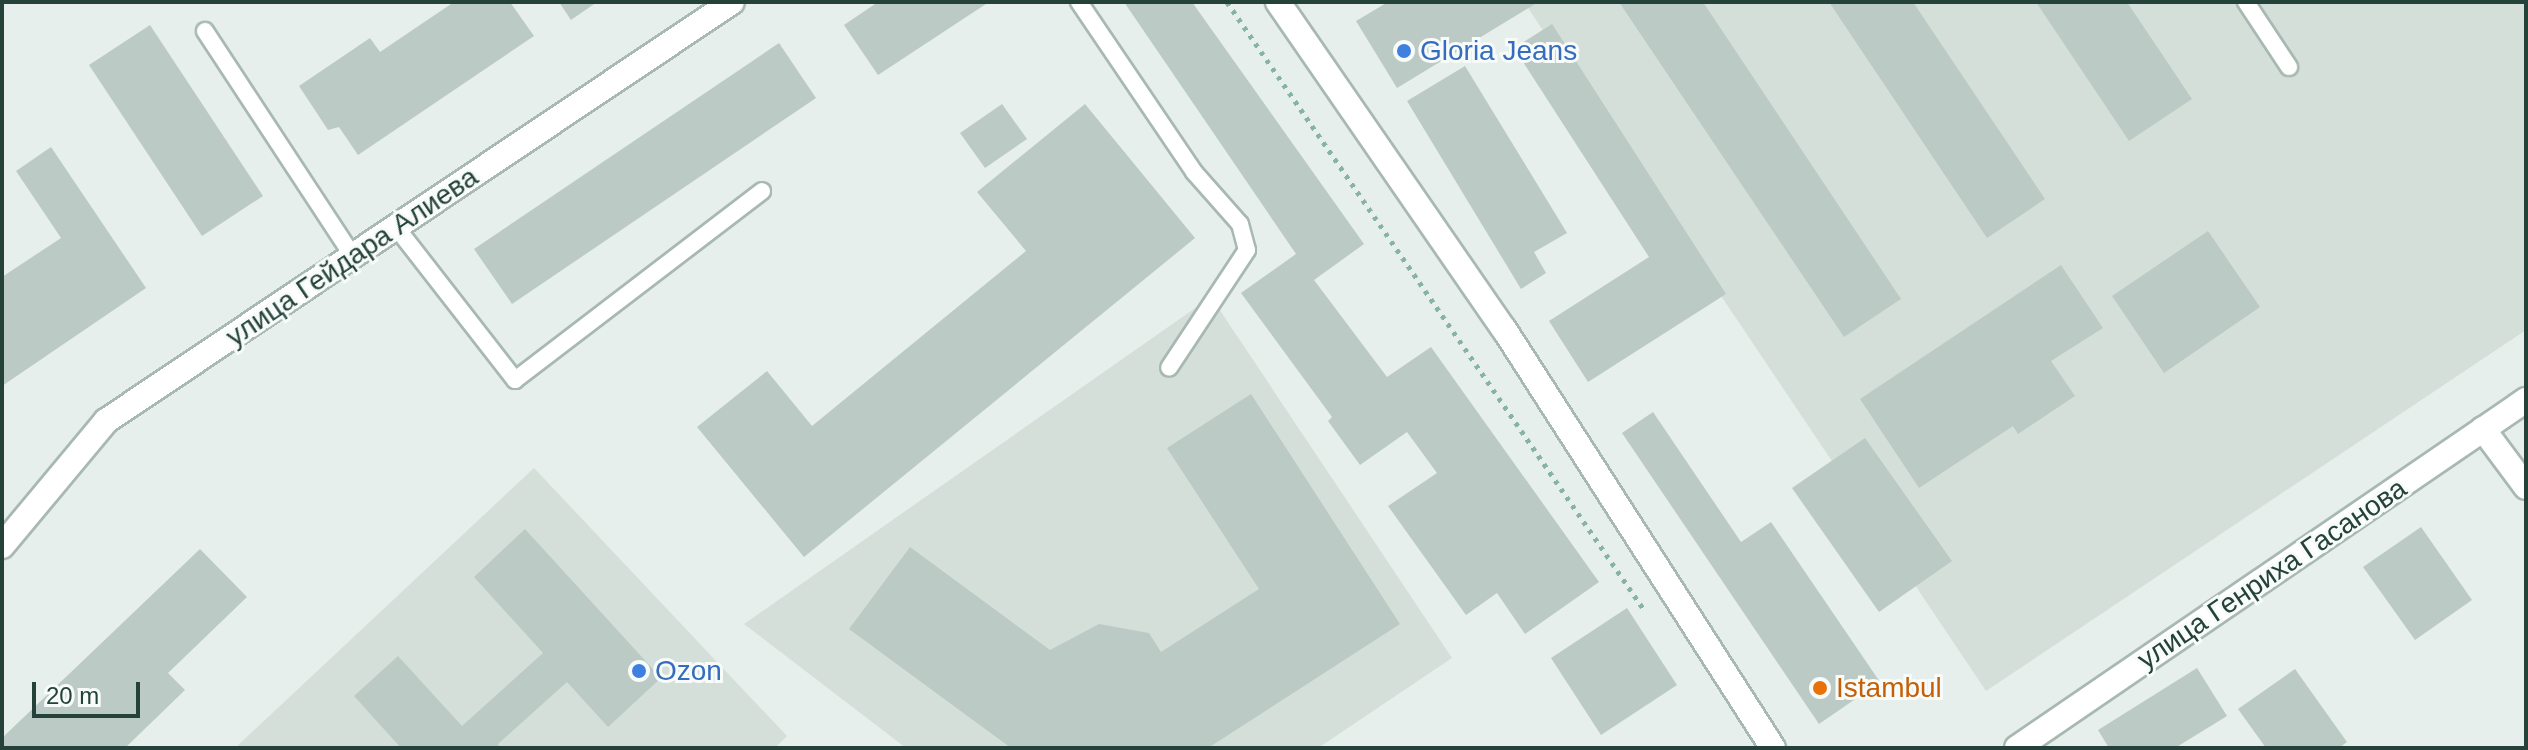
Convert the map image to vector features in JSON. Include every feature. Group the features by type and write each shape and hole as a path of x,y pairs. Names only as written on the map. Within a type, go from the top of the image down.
{"street":[{"name":"улица Гейдара Алиева","path":"2,545 106,421 732,2"},
{"path":"1278,2 1504,329 1773,748"},
{"name":"улица Генриха Гасанова","path":"2017,748 2526,400"},
{"path":"2483,429 2526,487"}],"lane":[{"path":"1079,2 1194,172 1240,224 1247,250 1169,368"},
{"path":"2246,2 2289,67"},
{"path":"205,31 353,256"},
{"path":"396,227 515,380 762,191"}],"path":[{"path":"1227,2 1651,619"}],"shaded area":[{"path":"1524,2 2526,2 2526,330 1986,691"},
{"path":"1211,297 1452,658 1318,748 906,748 744,624"},
{"path":"534,468 787,736 775,748 235,748"}],"building":[{"path":"454,2 510,2 534,36 358,155 339,127 328,130 299,86 370,38 380,52"},
{"path":"559,2 597,2 571,20"},
{"path":"878,2 989,2 878,75 844,25"},
{"path":"1124,2 1192,2 1364,244 1314,280 1387,377 1431,347 1599,582 1525,634 1497,593 1466,615 1388,506 1437,473 1407,432 1360,465 1328,421 1332,417 1241,293 1296,254"},
{"path":"1388,2 1535,4 1397,88 1356,21"},
{"path":"1619,2 1703,2 1901,299 1844,337"},
{"path":"1829,2 1913,2 2045,199 1987,238"},
{"path":"2036,2 2127,2 2192,99 2129,141"},
{"path":"1552,24 1726,294 1588,382 1549,321 1649,257 1514,48"},
{"path":"150,25 263,196 202,236 89,65"},
{"path":"779,43 816,98 512,304 474,249"},
{"path":"1465,66 1567,233 1534,252 1546,273 1521,289 1407,101"},
{"path":"1002,104 1027,139 985,168 960,133"},
{"path":"1085,104 1195,238 804,557 697,427 767,371 812,426 1026,251 977,192"},
{"path":"51,147 146,288 2,386 2,277 61,238 16,171"},
{"path":"2208,231 2260,307 2164,373 2112,296"},
{"path":"2061,265 2103,328 2051,361 2075,396 2018,434 2013,426 1919,488 1860,399"},
{"path":"1251,394 1400,624 1208,748 1011,748 849,629 910,547 1050,650 1099,624 1149,633 1161,652 1259,589 1167,448"},
{"path":"1653,412 1741,542 1771,522 1880,682 1819,724 1622,433"},
{"path":"1865,438 1952,561 1879,612 1792,488"},
{"path":"2421,527 2472,600 2415,640 2363,567"},
{"path":"525,529 661,678 608,727 567,682 498,744 501,748 401,748 354,696 398,656 462,726 543,653 474,577"},
{"path":"200,549 247,597 168,673 185,690 125,748 2,748 2,738"},
{"path":"1627,608 1677,685 1601,735 1551,658"},
{"path":"2197,668 2227,716 2175,748 2109,748 2098,730"},
{"path":"2295,669 2347,742 2339,748 2266,748 2238,709"}],"place":[{"name":"Gloria Jeans","path":"1404,51"},
{"name":"Ozon","path":"639,671"},
{"name":"Istambul","path":"1820,688"}]}
